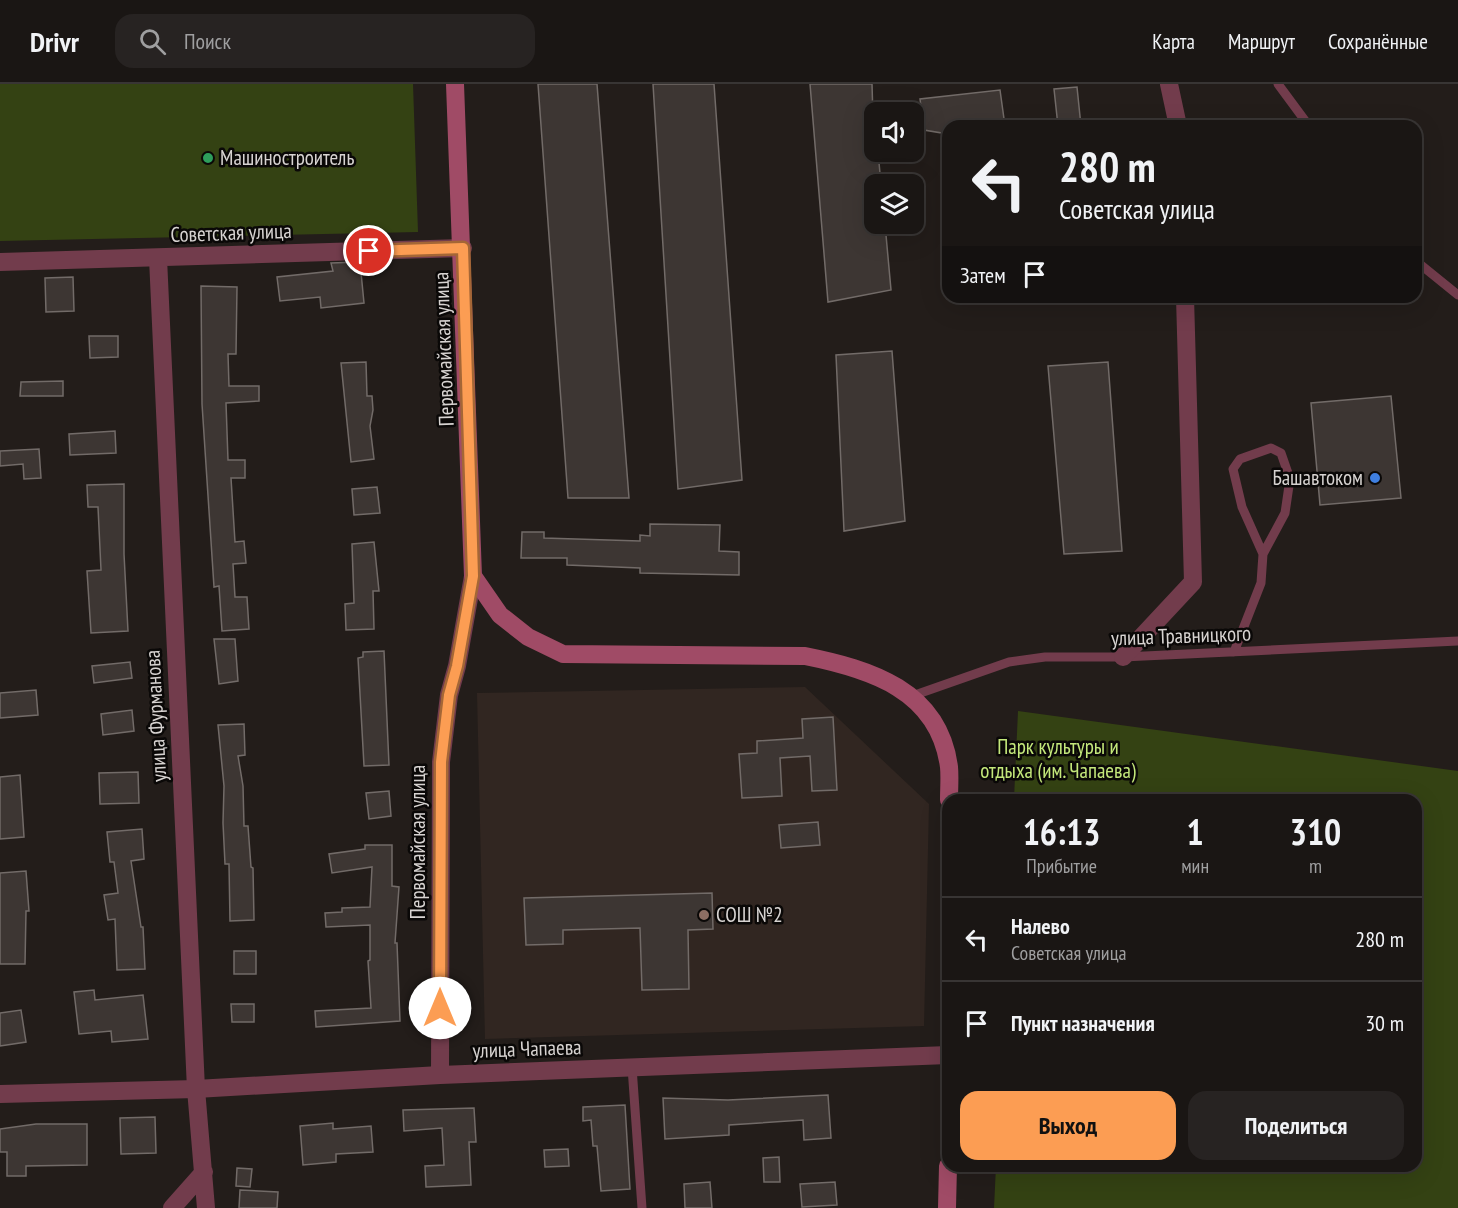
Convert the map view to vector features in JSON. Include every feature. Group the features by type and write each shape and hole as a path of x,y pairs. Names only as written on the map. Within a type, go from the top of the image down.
{"main road":[{"name":"Первомайская улица","path":"455,84 463,248 473,576"},
{"path":"473,576 500,615 528,637 563,654 806,656 844,663 884,678 912,696 938,730 949,766 949,794"},
{"path":"947,1208 948,1172"}],"street":[{"path":"1169,84 1177,120"},
{"name":"Советская улица","path":"0,262 463,248"},
{"name":"улица Фурманова","path":"158,258 196,1089 206,1208"},
{"path":"1123,657 1193,582 1185,303"},
{"name":"Первомайская улица","path":"440,1075 441,762 449,695 457,666 473,576"},
{"name":"улица Чапаева","path":"0,1094 196,1089 440,1075 942,1055"},
{"path":"172,1208 204,1172"}],"lane":[{"path":"1278,84 1305,120"},
{"path":"1422,266 1458,295"},
{"path":"1234,652 1261,583 1263,554 1285,513 1290,479 1281,453 1271,448 1240,459 1233,470 1242,507 1263,554"},
{"name":"улица Травницкого","path":"912,696 1009,662 1045,657 1123,657 1458,641"},
{"path":"632,1067 642,1208"}],"shaded area":[{"name":"СОШ №2","path":"805,687 929,804 924,1026 485,1039 477,693"}],"green space":[{"name":"Машиностроитель","path":"0,84 413,84 418,232 0,241"},
{"name":"Парк культуры и отдыха (им. Чапаева)","path":"1018,711 1458,771 1458,1208 994,1208 996,1172 1422,1172 1422,794 1014,794"}],"building":[{"path":"538,84 597,84 629,498 568,498"},
{"path":"653,84 714,84 742,480 678,489"},
{"path":"810,84 872,84 873,102 864,102 864,162 879,162 880,174 864,174 864,234 886,234 891,290 828,302"},
{"path":"1077,87 1080,120 1057,120 1054,89"},
{"path":"1000,90 1004,120 942,120 942,133 924,130 924,102 920,102 920,99"},
{"path":"360,262 364,303 321,308 320,297 280,301 277,277 333,271 331,263"},
{"path":"73,277 74,311 46,312 45,278"},
{"path":"201,286 237,287 236,354 228,354 229,386 259,386 259,401 226,403 228,460 245,460 245,478 231,478 235,542 244,541 246,563 233,564 235,597 247,597 249,629 222,631 219,586 214,587 202,404"},
{"path":"89,336 118,336 118,357 90,358"},
{"path":"892,351 905,521 844,531 836,355"},
{"path":"366,362 367,396 372,396 373,410 370,426 374,459 351,462 341,363"},
{"path":"1108,362 1122,551 1064,554 1048,366"},
{"path":"63,381 63,396 20,396 21,382"},
{"path":"1391,396 1401,498 1320,505 1311,403"},
{"path":"115,431 116,453 70,455 69,434"},
{"path":"39,449 41,478 24,479 23,464 0,466 0,451"},
{"path":"124,484 124,554 128,631 91,633 87,571 101,570 98,507 88,507 87,485"},
{"path":"377,487 380,513 354,515 352,489"},
{"path":"650,524 720,525 719,551 739,552 739,575 640,573 640,568 567,565 567,558 521,558 522,532 544,532 544,538 640,541 640,535 650,536"},
{"path":"374,542 379,591 373,591 374,629 346,630 345,604 354,603 352,544"},
{"path":"214,639 235,639 238,681 219,684"},
{"path":"384,651 389,765 364,766 358,658 363,657 363,652"},
{"path":"130,662 132,678 94,683 92,666"},
{"path":"36,690 38,715 0,718 0,693"},
{"path":"132,710 134,731 103,735 101,714"},
{"path":"833,717 837,790 812,791 810,756 780,758 782,796 742,798 739,754 757,753 757,741 803,738 802,719"},
{"path":"244,724 245,755 238,756 243,786 244,826 248,826 251,867 253,868 254,920 230,921 229,864 225,864 224,786 218,725"},
{"path":"138,772 139,803 100,804 99,773"},
{"path":"20,775 24,837 0,839 0,777"},
{"path":"389,791 391,816 369,819 366,793"},
{"path":"818,822 820,845 781,848 779,825"},
{"path":"142,829 144,859 131,861 141,927 143,927 145,969 117,970 115,919 108,920 104,895 118,893 114,862 110,862 107,832"},
{"path":"365,845 392,845 392,886 399,887 395,943 397,943 400,1021 316,1027 315,1011 371,1008 368,961 370,960 370,925 326,927 325,913 342,912 342,908 370,907 372,867 332,873 329,854 365,849"},
{"path":"26,871 29,911 26,911 25,964 0,964 0,873"},
{"path":"712,893 713,929 688,930 689,989 642,990 640,928 563,930 563,944 526,945 524,898"},
{"path":"234,951 256,951 256,974 234,974"},
{"path":"94,990 95,1000 143,995 148,1039 112,1042 111,1031 79,1034 74,992"},
{"path":"231,1004 254,1004 254,1022 232,1022"},
{"path":"21,1010 26,1042 0,1046 0,1013"},
{"path":"828,1095 831,1138 804,1140 803,1120 729,1125 729,1135 665,1139 663,1098 728,1100"},
{"path":"625,1105 630,1189 601,1191 597,1146 593,1146 591,1120 583,1121 583,1107"},
{"path":"474,1108 476,1142 469,1142 471,1185 426,1187 425,1166 444,1165 442,1128 404,1131 403,1110"},
{"path":"155,1117 156,1153 121,1154 120,1118"},
{"path":"333,1123 333,1129 371,1126 373,1152 336,1154 336,1162 303,1165 300,1126"},
{"path":"36,1124 87,1124 87,1165 26,1166 26,1176 7,1176 7,1152 0,1152 0,1129"},
{"path":"568,1149 569,1166 545,1167 544,1150"},
{"path":"779,1157 780,1182 764,1182 763,1158"},
{"path":"237,1168 252,1169 250,1187 236,1186"},
{"path":"710,1182 712,1208 685,1208 684,1184"},
{"path":"835,1182 837,1205 802,1207 800,1184"},
{"path":"240,1190 278,1192 277,1208 239,1208"}],"place":[{"name":"Машиностроитель","path":"208,158"},
{"name":"Башавтоком","path":"1375,478"},
{"name":"СОШ №2","path":"704,915"}],"route":[{"path":"369,251 463,248 473,576 457,666 449,695 441,762 440,1008"}]}
